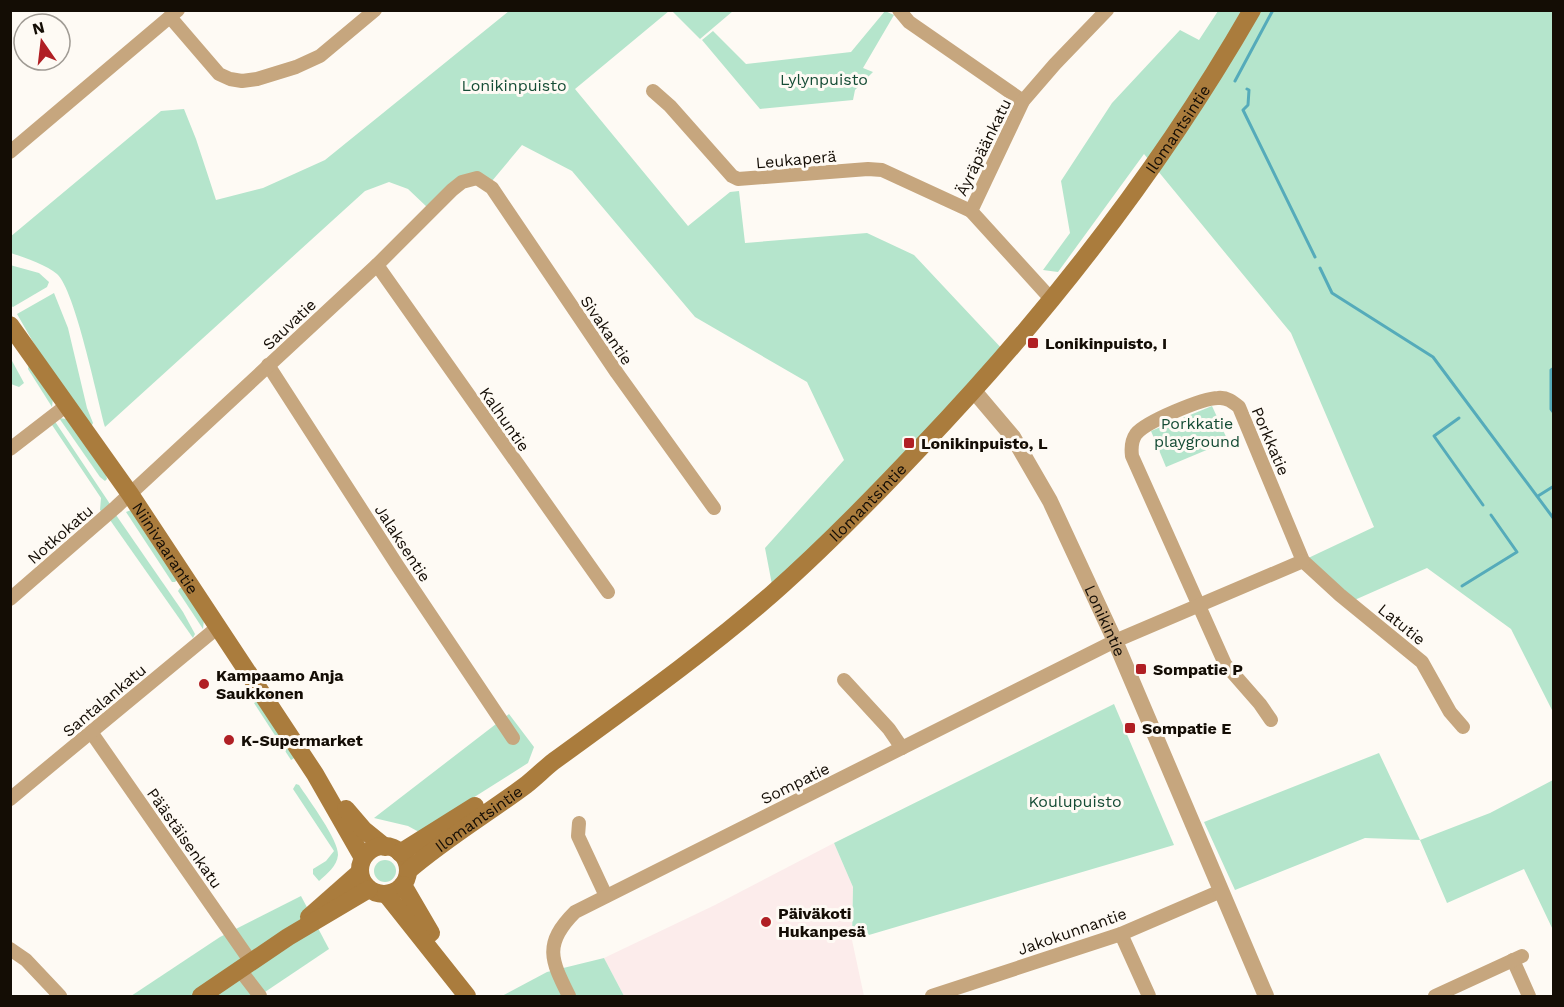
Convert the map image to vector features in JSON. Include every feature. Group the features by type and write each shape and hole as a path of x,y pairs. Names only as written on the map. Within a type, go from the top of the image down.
{"main road":[{"name":"Ilomantsintie","path":"405,878 471,822 527,784 550,764 681,668 773,593 868,503 974,391 1052,300 1111,225 1210,80 1252,10"},
{"name":"Niinivaarantie","path":"10,325 130,494 315,774 362,865"},
{"name":"Ilomantsintie","path":"393,850 550,764"},
{"name":"Niinivaarantie","path":"315,774 364,830 393,850"},
{"path":"201,996 288,937 378,892 396,891 405,878 406,863 393,850 374,849 362,865 288,937"},
{"path":"362,865 362,881 378,892 467,996"},
{"path":"405,878 467,996"}],"street":[{"path":"10,152 174,14 219,74 242,81 272,75 320,56 375,10"},
{"path":"899,10 909,22 1023,101"},
{"name":"Äyräpäänkatu","path":"1052,300 971,211 1023,101 1054,64 1107,10"},
{"name":"Leukaperä","path":"652,91 669,106 732,176 738,179 868,169 882,170 971,211"},
{"name":"Sivakantie","path":"470,179 477,178 492,188 617,373 714,508"},
{"name":"Sauvatie","path":"130,494 377,265 452,190 470,179"},
{"name":"Kalhuntie","path":"377,265 608,592"},
{"name":"Jalaksentie","path":"268,365 399,568 513,738"},
{"name":"Lonikintie","path":"974,391 1014,436 1050,501 1115,641 1266,996"},
{"name":"Porkkatie","path":"1198,605 1132,456 1131,448 1137,432 1147,424 1206,399 1220,397 1232,401 1239,407 1303,561"},
{"path":"10,449 67,405"},
{"name":"Notkokatu","path":"10,599 130,494"},
{"path":"1115,641 1303,561"},
{"name":"Latutie","path":"1303,561 1340,595 1422,662 1450,712 1463,727"},
{"path":"1198,605 1225,664 1271,720"},
{"name":"Santalankatu","path":"10,799 218,627"},
{"name":"Sompatie","path":"570,996 555,968 553,945 563,924 575,912 1115,641"},
{"path":"844,680 889,729 902,748"},
{"name":"Päästäisenkatu","path":"91,732 246,966 260,996"},
{"path":"579,823 578,836 606,896"},
{"name":"Jakokunnantie","path":"932,996 1120,934 1221,891"},
{"path":"1120,934 1149,996"},
{"path":"10,949 26,960 60,996"},
{"path":"1435,996 1518,958 1529,996"}],"shaded area":[{"name":"Päiväkoti Hukanpesä","path":"834,843 853,887 852,940 864,996 624,996 604,958 715,905"}],"green space":[{"name":"Lonikinpuisto","path":"509,11 669,11 575,89 688,226 730,192 739,191 745,243 867,233 914,255 1005,352 774,595 765,548 844,460 807,382 695,317 572,171 522,145 492,181 477,175 428,208 408,189 389,182 365,191 105,427 78,322 64,284 57,274 47,267 11,253 10,237 161,111 184,109 216,200 263,188 325,160"},
{"path":"672,11 733,11 700,39"},
{"name":"Lylynpuisto","path":"885,11 894,15 863,68 873,72 855,90 853,100 760,109 702,40 713,31 746,64 851,52"},
{"path":"1218,11 1553,11 1553,712 1511,629 1427,568 1350,602 1304,560 1374,527 1291,333 1144,154 1058,272 1043,270 1070,233 1061,181 1112,103 1180,30 1199,40"},
{"path":"10,265 39,273 49,282 47,287 13,307 10,305"},
{"path":"54,293 68,328 87,408 93,423 91,427 44,361 17,314"},
{"path":"11,359 24,383 19,387 11,384"},
{"path":"29,364 53,398 52,407 28,369"},
{"name":"Porkkatie playground","path":"1212,406 1228,441 1166,467 1151,431"},
{"path":"59,418 67,419 106,475 105,481 100,477"},
{"path":"54,420 111,506 103,513 100,510 101,498 50,422"},
{"path":"131,510 177,580 175,582 172,582 126,512"},
{"path":"116,515 183,612 195,634 193,638 110,520"},
{"path":"180,588 204,619 203,629 178,591"},
{"path":"260,700 296,757 291,760 254,703"},
{"name":"Koulupuisto","path":"1114,704 1174,845 852,940 853,887 834,843"},
{"path":"509,714 534,747 528,763 419,832 408,826 374,818"},
{"path":"1379,753 1420,840 1365,838 1235,890 1204,822"},
{"path":"1553,780 1553,930 1524,869 1447,903 1420,840 1490,813"},
{"path":"296,784 299,785 322,820 337,848 336,863 319,881 313,874 313,869 326,861 334,851 293,789"},
{"path":"385,860 393,863 396,871 393,879 385,882 377,879 374,871 377,863"},
{"path":"301,896 329,949 259,996 131,996 220,937"},
{"path":"604,958 624,996 502,996 547,972"}],"waterway":[{"path":"1235,81 1273,10"},
{"path":"1247,89 1249,90 1248,105 1243,110 1315,257"},
{"path":"1320,268 1332,293 1433,357 1554,519"},
{"path":"1554,368 1551,370 1551,409 1554,413"},
{"path":"1459,418 1434,436 1483,505"},
{"path":"1538,496 1554,486"},
{"path":"1462,586 1517,552 1491,515"}],"place":[{"name":"Lonikinpuisto, I","path":"1033,343"},
{"name":"Lonikinpuisto, L","path":"909,443"},
{"name":"Sompatie P","path":"1141,669"},
{"name":"Kampaamo Anja Saukkonen","path":"204,684"},
{"name":"Sompatie E","path":"1130,728"},
{"name":"K-Supermarket","path":"229,740"},
{"name":"Päiväkoti Hukanpesä","path":"766,922"}]}
